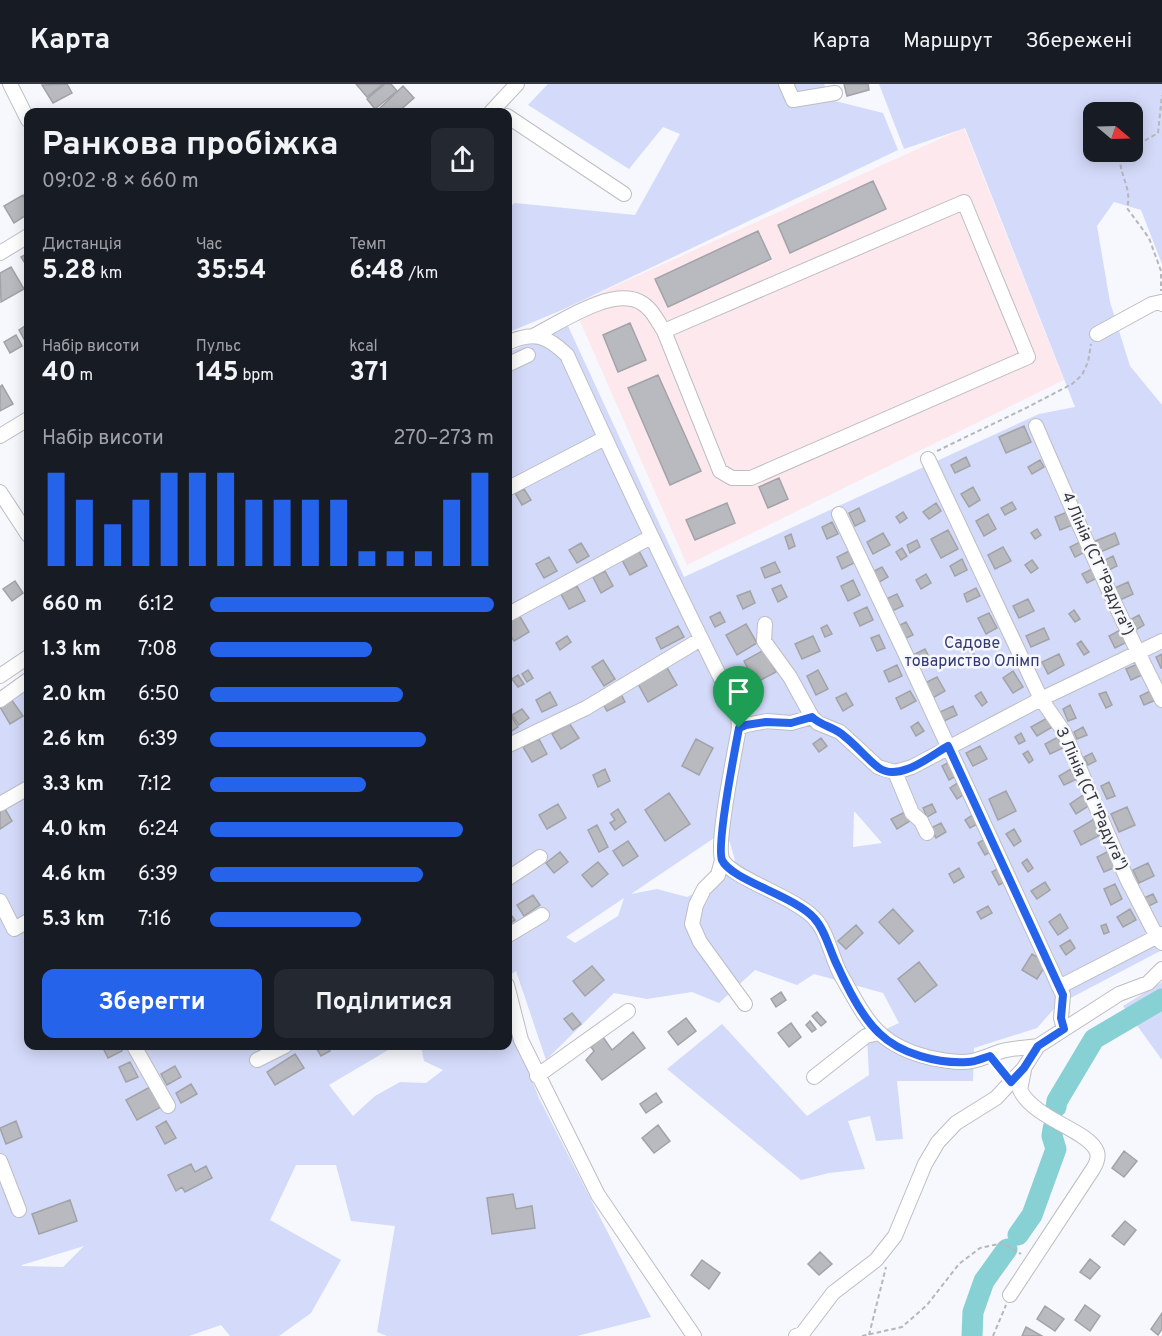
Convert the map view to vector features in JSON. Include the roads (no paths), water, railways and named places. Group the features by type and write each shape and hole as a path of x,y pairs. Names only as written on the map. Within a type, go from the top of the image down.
{"street":[{"path":"10,84 24,112"},
{"path":"502,108 517,84"},
{"path":"786,84 794,99 835,93"},
{"path":"512,121 624,195"},
{"path":"512,341 535,335 596,304 624,297 640,302 652,312 664,331 720,471 732,478 751,478 1028,357 964,202 664,331"},
{"path":"0,253 24,238"},
{"path":"1097,334 1152,304 1162,303"},
{"path":"535,335 553,341 567,355 651,537 738,713 739,728 721,841 722,860 718,875 704,889 696,905 692,924 700,942 745,1004"},
{"path":"512,363 528,355"},
{"path":"0,436 24,421"},
{"name":"4 Лінія (СТ \"Радуга\")","path":"1036,426 1137,652 1162,700"},
{"path":"512,486 605,438"},
{"name":"З Лінія (СТ \"Радуга\")","path":"932,455 1041,699 1064,732 1127,879 1160,938"},
{"path":"0,492 24,529"},
{"path":"839,514 1063,995 1061,1018 1064,1029"},
{"path":"512,612 651,537"},
{"path":"765,624 764,641 790,677 812,717 818,723 840,732 878,767 895,772 912,766 1041,699 1162,641"},
{"path":"512,744 585,708 702,639"},
{"path":"0,676 24,660"},
{"path":"0,700 24,683"},
{"path":"739,728 766,722 791,723 812,717"},
{"path":"895,772 912,813 921,821 927,833"},
{"path":"0,804 24,790"},
{"path":"512,876 540,857"},
{"path":"722,860 735,873 790,899 814,918 839,970 864,1013 878,1033 896,1046 919,1055 960,1062 969,1062 1002,1051 1038,1046"},
{"path":"0,900 14,929 24,923"},
{"path":"512,933 542,915"},
{"path":"1059,987 1160,938"},
{"path":"796,1336 802,1334 833,1293 876,1260 895,1236 925,1164 938,1142 956,1124 996,1098 1024,1068 1038,1046 1119,994 1148,983 1162,969"},
{"path":"512,1007 520,1041 598,1195 694,1336"},
{"path":"537,1076 628,1011"},
{"path":"814,1077 866,1035 878,1033"},
{"path":"136,1050 168,1106"},
{"path":"257,1060 277,1050"},
{"path":"1010,1295 1093,1169 1098,1153 1082,1138 1028,1103 1020,1090 1024,1068"},
{"path":"0,1161 19,1210"}],"waterway":[{"path":"1056,1107 1057,1101 1094,1039 1162,999"},
{"path":"1018,1235 1032,1215 1056,1149 1052,1136 1053,1129"},
{"path":"972,1336 973,1312 984,1281 1007,1249"}],"park label":[{"name":"Садове товариство Олімп","path":"972,653"}]}
